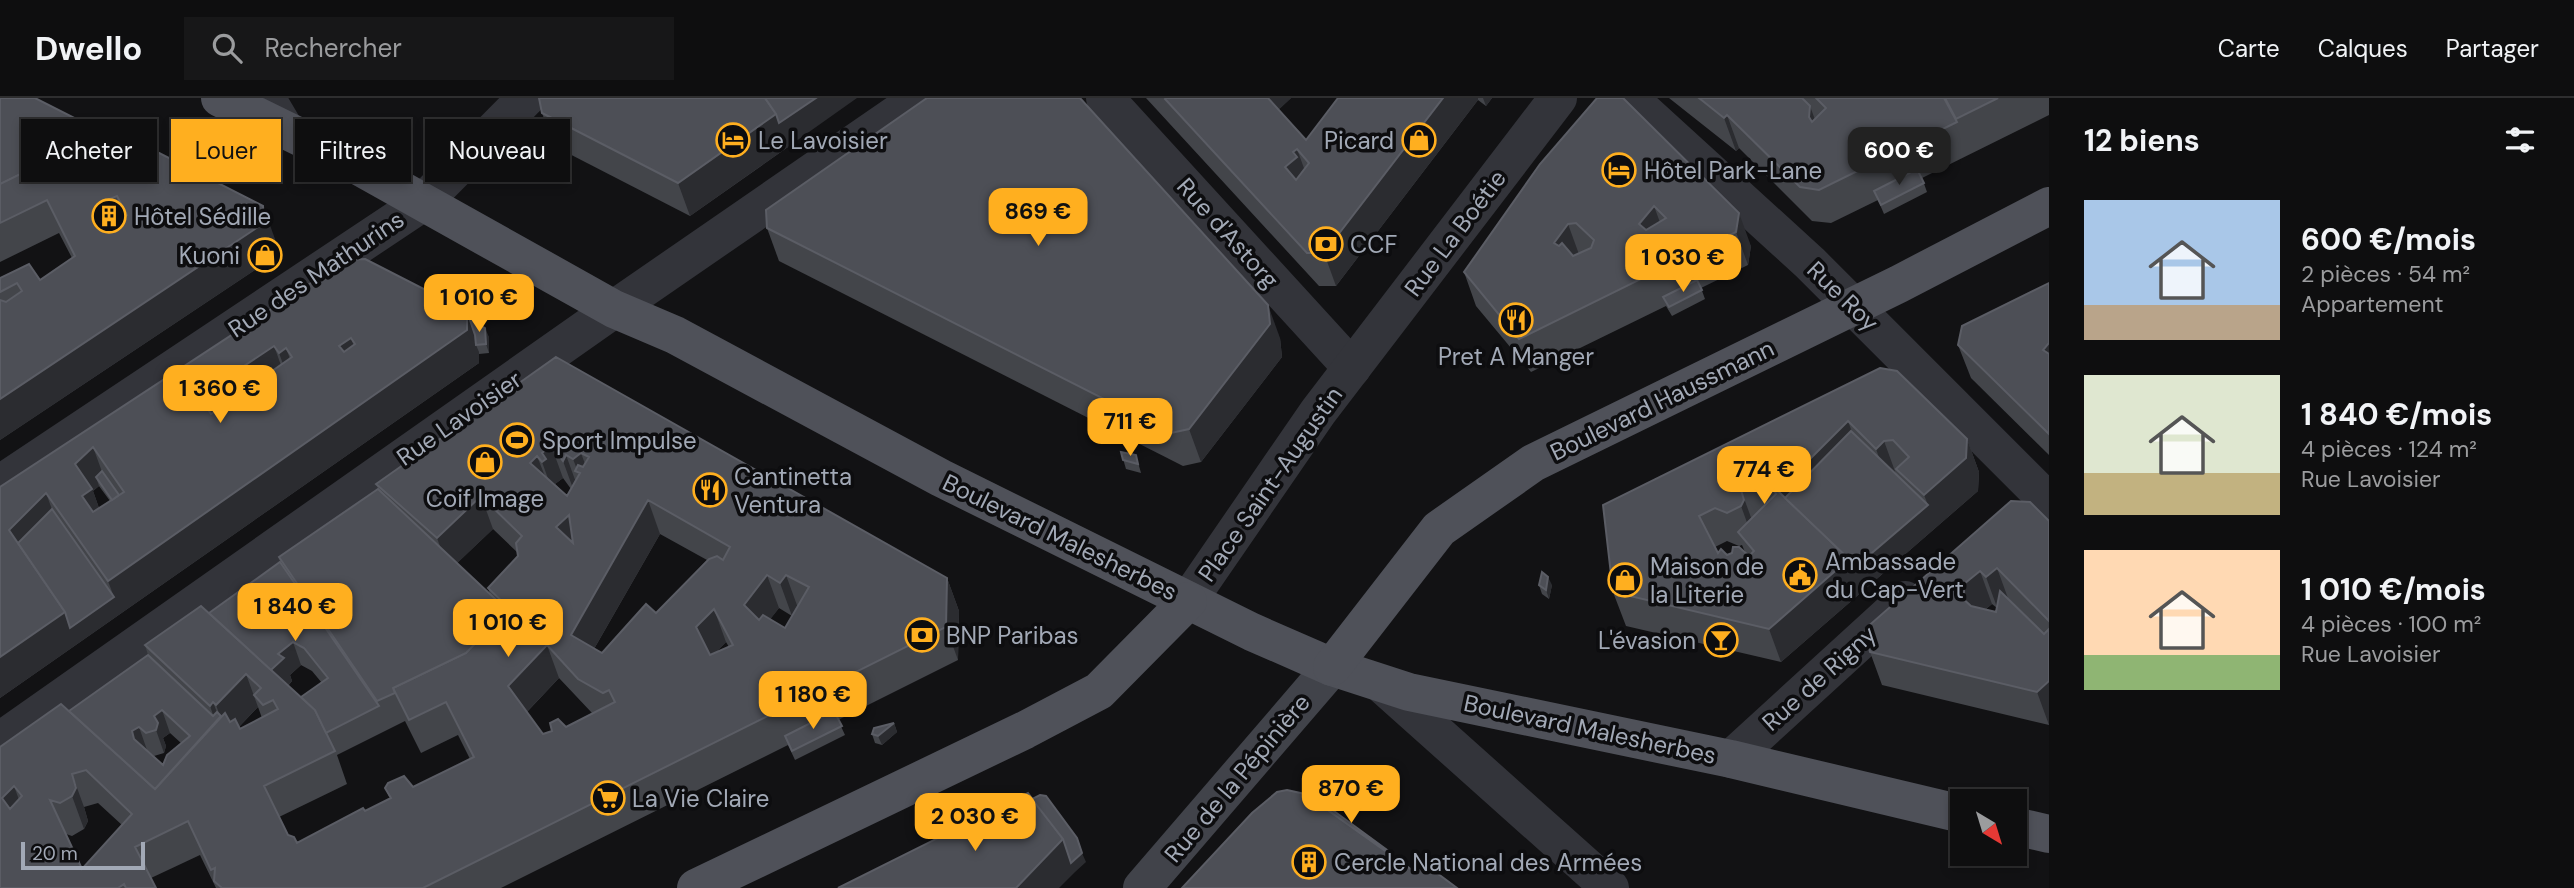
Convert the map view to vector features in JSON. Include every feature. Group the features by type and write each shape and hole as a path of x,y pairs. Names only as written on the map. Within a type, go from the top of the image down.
{"main road":[{"name":"Boulevard Malesherbes","path":"220,98 295,136"},
{"name":"Boulevard Malesherbes","path":"386,182 614,309 676,335 941,478 1188,601 1332,667 1384,686 1731,759 1950,811"},
{"name":"Boulevard Haussmann","path":"1332,667 1417,554 1461,511 1533,463 1853,306 2049,206"},
{"path":"696,888 1025,730 1099,691 1188,601"},
{"name":"Rue de la Pépinière","path":"1142,888 1332,667"}],"street":[{"name":"Rue des Mathurins","path":"0,484 422,203 527,98"},
{"name":"Rue Lavoisier","path":"0,741 614,309 920,98"},
{"name":"Rue d'Astorg","path":"1105,98 1352,368"},
{"name":"Rue La Boétie","path":"1352,368 1558,98"},
{"name":"Rue Roy","path":"1629,98 1853,306 2031,497"},
{"name":"Place Saint-Augustin","path":"1188,601 1318,412 1352,368"},
{"name":"Rue de Rigny","path":"1731,759 1928,580"},
{"path":"1384,686 1611,888"}],"lane":[{"path":"275,98 295,130"}],"building":[{"path":"0,98 35,98 76,119 21,119 21,174 0,184"},
{"path":"539,98 765,98 776,114 678,183 570,127 570,119 554,119 542,113"},
{"path":"765,98 816,98 779,123"},
{"path":"927,98 1080,98 1268,305 1270,324 1189,429 1171,433 767,228 766,210"},
{"path":"1268,98 1306,140 1338,98 1443,98 1324,253 1307,253 1165,99","holes":["1297,149 1309,163 1296,180 1285,167 1297,157 1293,152"]},
{"path":"1597,98 1623,98 1739,213 1736,232 1519,339 1464,272 1540,164","holes":["1654,206 1666,218 1646,230 1639,224","1576,223 1594,240 1591,248 1573,256 1562,243 1559,246 1554,243 1568,224"]},
{"path":"1699,98 1802,98 1810,106 1809,117 1812,122 1826,108 1816,98 1944,98 1957,122 1819,190 1800,187 1727,115 1724,118"},
{"path":"1945,98 1998,98 1956,119"},
{"path":"157,152 171,159 171,182 216,182 263,206 264,223 0,399 0,300 6,302 22,291 17,283 0,292 0,278 29,264 40,280 75,256 47,200 0,223 0,184 21,174 21,182 157,182","holes":["117,196 127,215 113,222 102,202"]},
{"path":"1917,169 1924,183 1881,205 1874,191"},
{"path":"365,259 467,311 467,330 108,581 46,493 9,530 65,612 0,657 0,487 346,260","holes":["351,338 355,344 344,352 339,346","274,346 279,353 286,348 292,357 211,414 197,392 208,390","93,447 124,492 93,512 82,496 92,489 75,464"]},
{"path":"1697,280 1702,290 1669,307 1663,297"},
{"path":"2049,283 2049,343 2043,350 2049,354 2049,434 1958,345 1962,326"},
{"path":"470,320 485,328 486,344 476,345"},
{"path":"556,357 947,578 946,627 423,888 222,888 214,881 215,868 211,870 188,821 135,847 156,888 126,888 124,884 118,888 0,888 0,747 61,704 155,789 225,713 230,722 235,719 240,729 278,709 273,700 263,705 254,695 261,688 246,674 216,705 213,702 210,706 145,645 201,606 315,710 335,751 264,786 288,835 294,837 297,843 363,808 365,811 391,798 385,788 388,783 404,776 413,787 474,757 446,702 409,720 393,688 466,653 509,608 488,588 518,556 516,543 522,536 481,496 437,538 376,484","holes":["551,445 563,461 566,455 573,459 581,453 589,457 583,467 578,465 575,471 580,473 567,496 530,463 537,456 542,462 546,459 542,453","648,500 730,547 723,560 717,556 709,559 656,613 646,604 602,653 571,635","569,515 573,543 556,527","767,575 780,583 786,575 809,587 785,628 763,615 759,620 744,605","714,609 733,645 710,655 696,627","547,645 578,679 603,693 609,690 615,702 566,727 558,719 550,723 552,731 543,734 508,686","86,770 132,814 82,869 50,800 60,803 72,796 76,788 72,774","14,786 22,796 10,809 2,798"]},
{"path":"1880,368 1897,371 1967,439 1966,458 1924,495 1896,469 1909,457 1893,440 1884,441 1876,449 1848,421 1778,491 1849,559 1769,629 1613,592 1603,505","holes":["1768,477 1776,494 1738,532 1754,551 1749,556 1739,547 1733,547 1732,553 1727,555 1721,549 1718,553 1699,516 1715,508 1727,513 1741,506 1744,500 1741,490"]},
{"path":"1851,431 1928,505 1853,569 1849,559 1785,498"},
{"path":"1121,452 1136,455 1138,464 1123,460"},
{"path":"102,471 119,495 112,500 96,477"},
{"path":"378,489 507,610 466,653 393,688 395,693 377,701 279,557"},
{"path":"2011,501 2030,502 2049,521 2049,621 1997,568 1986,577 1980,571 1964,584 1964,593 1960,596 1971,606 1996,612 2000,591 2044,634 2049,629 2049,681 2037,692 1870,652 1865,629"},
{"path":"52,509 114,597 70,628 65,612 18,543"},
{"path":"280,562 379,706 326,733 315,710 301,697 328,678 304,648 293,642 278,654 284,658 271,670 209,613"},
{"path":"1542,572 1548,577 1546,590 1539,585"},
{"path":"148,655 213,716 217,712 221,716 155,789 69,711","holes":["162,710 190,736 167,755 163,765 134,739 132,731 139,727 146,733 156,730 158,723 154,716"]},
{"path":"834,711 842,726 792,751 785,736"},
{"path":"894,723 878,736 872,734 874,728"},
{"path":"1287,790 1305,794 1415,872 1422,862 1457,888 1182,888 1252,813 1277,792"},
{"path":"1028,793 1063,839 1016,888 838,888"},
{"path":"1040,795 1046,796 1077,838 1082,853 1071,863 1063,839 1032,799"},
{"path":"1318,803 1323,803 1390,852 1389,853"}],"place":[{"name":"Le Lavoisier","path":"733,140"},
{"name":"Picard","path":"1419,140"},
{"name":"Hôtel Park-Lane","path":"1619,170"},
{"name":"Hôtel Sédille","path":"109,216"},
{"name":"CCF","path":"1326,244"},
{"name":"Kuoni","path":"265,255"},
{"name":"Pret A Manger","path":"1516,320"},
{"name":"Sport Impulse","path":"517,440"},
{"name":"Coif Image","path":"485,462"},
{"name":"Cantinetta Ventura","path":"710,490"},
{"name":"Ambassade du Cap-Vert","path":"1800,575"},
{"name":"Maison de la Literie","path":"1625,580"},
{"name":"BNP Paribas","path":"922,635"},
{"name":"L'évasion","path":"1721,640"},
{"name":"La Vie Claire","path":"608,798"},
{"name":"Cercle National des Armées","path":"1309,862"}]}
